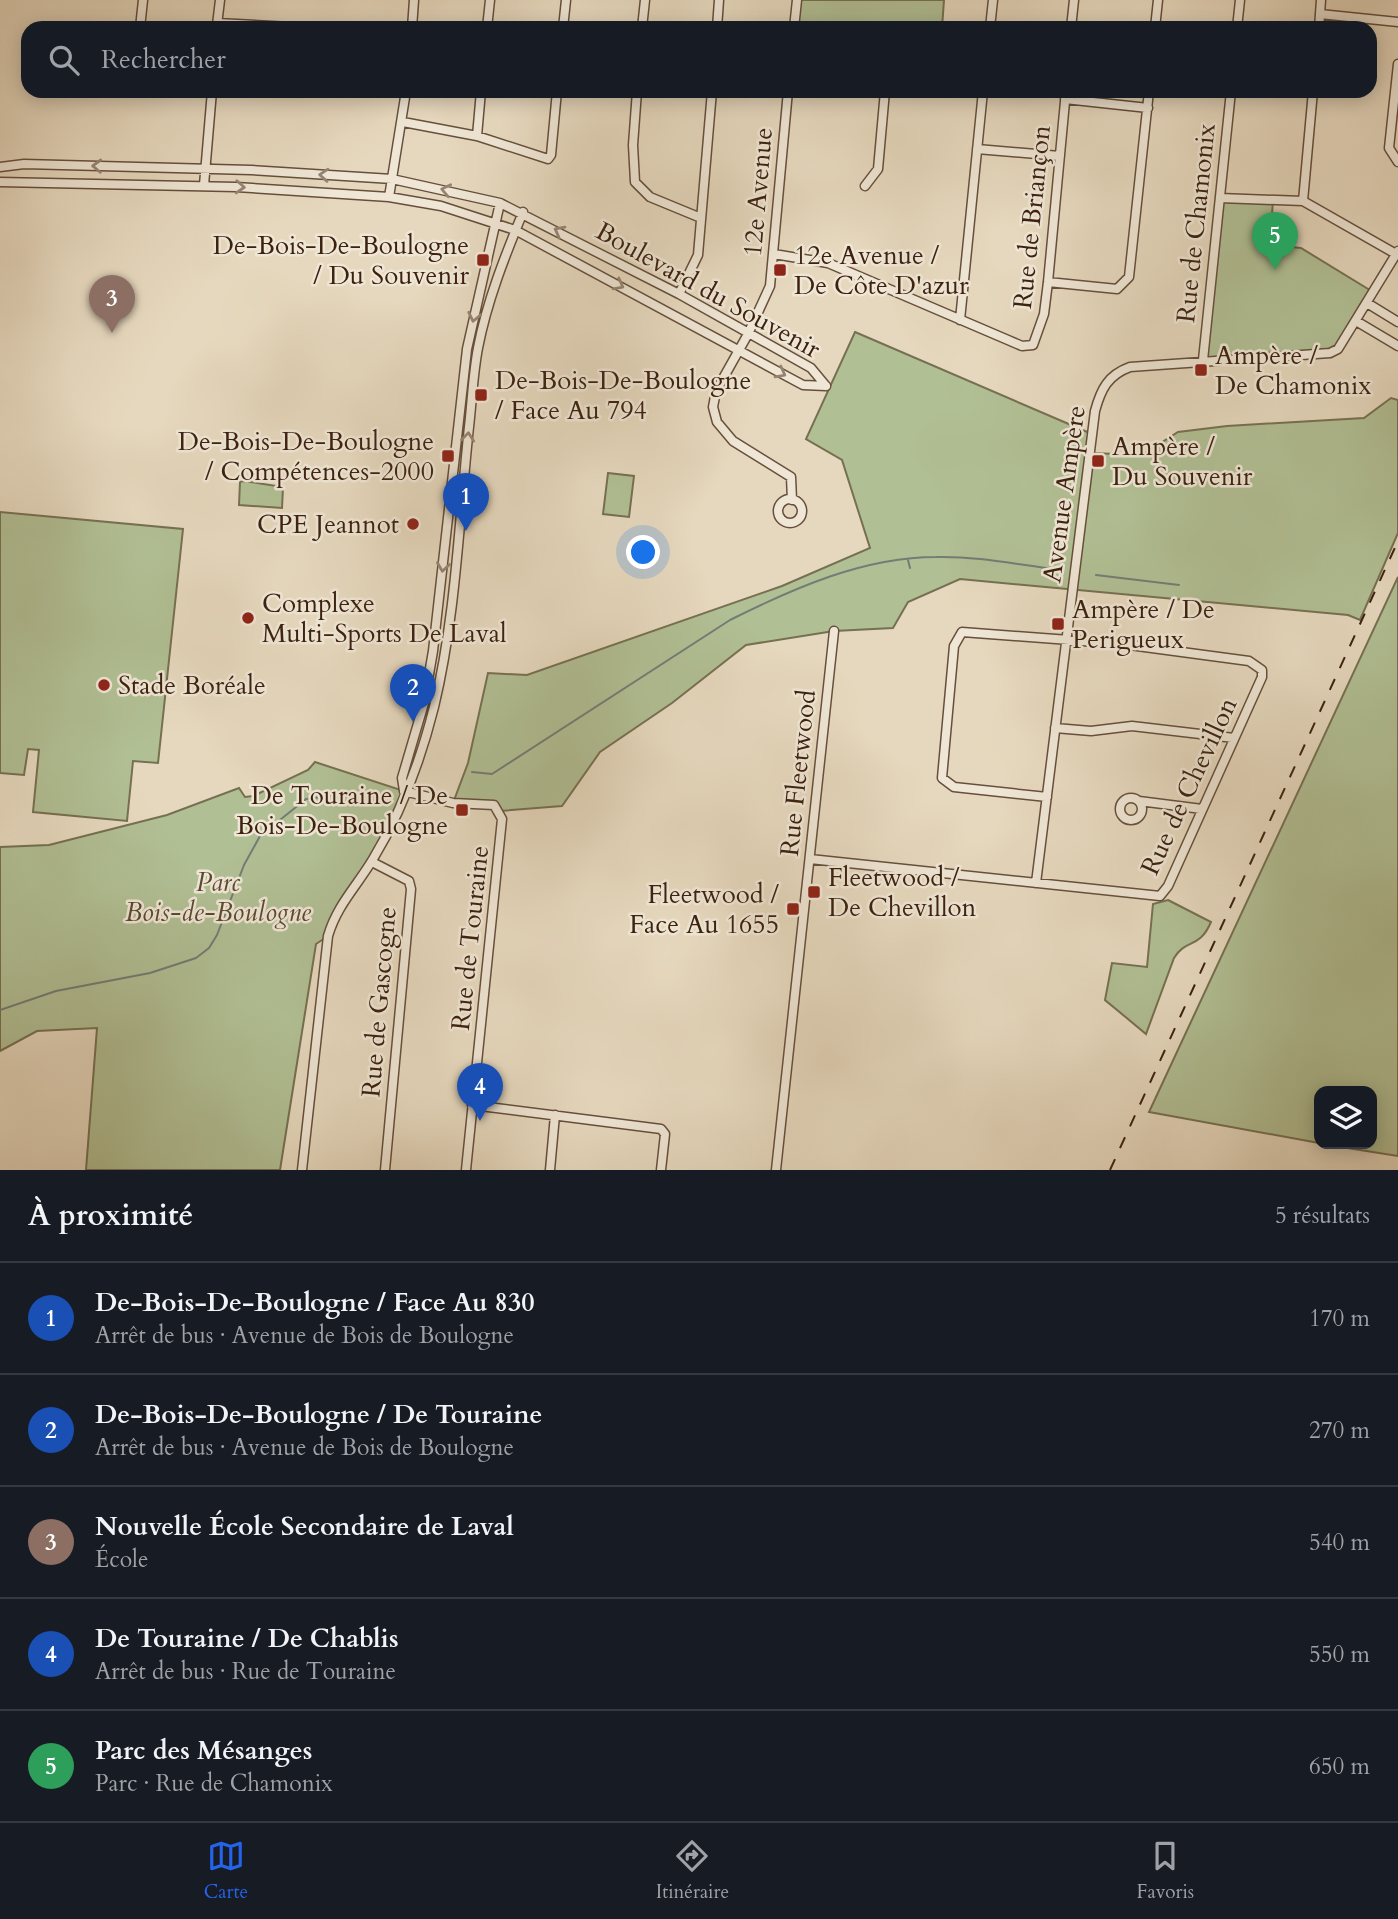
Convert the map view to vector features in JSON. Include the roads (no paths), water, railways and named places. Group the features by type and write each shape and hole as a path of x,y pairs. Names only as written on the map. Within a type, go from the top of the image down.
{"street":[{"path":"141,21 144,0"},
{"path":"217,21 220,0"},
{"path":"412,21 414,0"},
{"path":"488,21 490,0"},
{"path":"564,21 566,0"},
{"path":"643,21 645,0"},
{"path":"718,21 719,0"},
{"path":"795,21 797,0"},
{"path":"991,21 993,0"},
{"path":"1072,21 1074,0"},
{"path":"1156,21 1158,0"},
{"path":"1238,21 1240,0"},
{"path":"1320,21 1321,0"},
{"path":"1320,14 1398,22"},
{"path":"1398,64 1389,148 1398,162"},
{"path":"204,185 211,98"},
{"path":"389,197 405,98"},
{"path":"477,136 480,98"},
{"path":"403,122 477,136 548,159 551,155 556,98"},
{"path":"636,98 632,145 635,182 650,197 701,218"},
{"path":"679,294 698,255 711,98"},
{"name":"12e Avenue","path":"787,98 774,254 765,301 716,391 713,407 717,422 733,441 786,471 793,483 792,500"},
{"path":"865,186 878,169 884,98"},
{"path":"774,254 828,263 960,320 982,98"},
{"name":"Rue de Briançon","path":"960,320 1022,346 1033,345 1044,314 1065,98"},
{"path":"1084,98 1147,108"},
{"path":"1048,282 1117,289 1129,277 1148,98"},
{"name":"Rue de Chamonix","path":"1203,360 1230,98"},
{"path":"1303,201 1312,98"},
{"path":"977,149 1060,156"},
{"name":"Boulevard du Souvenir","path":"0,167 24,164 206,169 392,179 500,203 523,212 679,294 811,368 826,386 803,385 496,221 441,206 389,197 204,185 0,181"},
{"path":"1220,198 1303,201 1397,253"},
{"path":"404,791 402,778 424,703 433,651 467,349 500,203"},
{"path":"302,1170 328,936 343,900 372,862 412,779 439,682 451,609 477,351 495,286 523,212"},
{"name":"Avenue Ampère","path":"1036,883 1064,640 1095,411 1100,393 1109,379 1130,367 1330,353 1338,349 1397,253"},
{"path":"1367,303 1398,322"},
{"path":"1356,321 1398,346"},
{"name":"Rue Fleetwood","path":"776,1170 834,631"},
{"path":"1046,797 954,787 942,778 954,646 958,636 968,631 1064,640"},
{"name":"Rue de Chevillon","path":"810,859 1160,896 1168,886 1262,677 1257,664 1122,644 1064,640"},
{"path":"1055,728 1091,731 1132,726 1234,738"},
{"name":"Rue de Touraine","path":"404,791 453,803 494,805 502,819 466,1170"},
{"path":"1139,801 1202,809"},
{"name":"Rue de Gascogne","path":"372,862 409,881 411,889 384,1170"},
{"path":"472,1105 661,1129 665,1134 661,1170"},
{"path":"550,1170 555,1115"},
{"path":"295,1170 303,1143"}],"waterway":[{"path":"472,772 492,774 730,620 830,576 882,562 936,557 980,559 1053,569"},
{"path":"908,560 910,568"},
{"path":"1096,575 1179,585"},
{"path":"0,1010 56,991 150,973 196,958 209,948 217,935 244,865 260,836 306,799 343,794"}],"railway":[{"path":"1110,1170 1398,541"}],"place":[{"name":"De-Bois-De-Boulogne / Du Souvenir","path":"483,260"},
{"name":"12e Avenue / De Côte D'azur","path":"780,270"},
{"name":"Parc des Mésanges","path":"1275,270"},
{"name":"Nouvelle École Secondaire de Laval","path":"112,333"},
{"name":"Ampère / De Chamonix","path":"1201,370"},
{"name":"De-Bois-De-Boulogne / Face Au 794","path":"481,395"},
{"name":"De-Bois-De-Boulogne / Compétences-2000","path":"448,456"},
{"name":"Ampère / Du Souvenir","path":"1098,461"},
{"name":"CPE Jeannot","path":"413,524"},
{"name":"De-Bois-De-Boulogne / Face Au 830","path":"466,531"},
{"name":"Complexe Multi-Sports De Laval","path":"248,618"},
{"name":"Ampère / De Perigueux","path":"1058,624"},
{"name":"Stade Boréale","path":"104,685"},
{"name":"De-Bois-De-Boulogne / De Touraine","path":"413,722"},
{"name":"De Touraine / De Bois-De-Boulogne","path":"462,810"},
{"name":"Fleetwood / De Chevillon","path":"814,892"},
{"name":"Fleetwood / Face Au 1655","path":"793,909"},
{"name":"De Touraine / De Chablis","path":"480,1121"}],"park label":[{"name":"Parc Bois-de-Boulogne","path":"218,897"}]}
